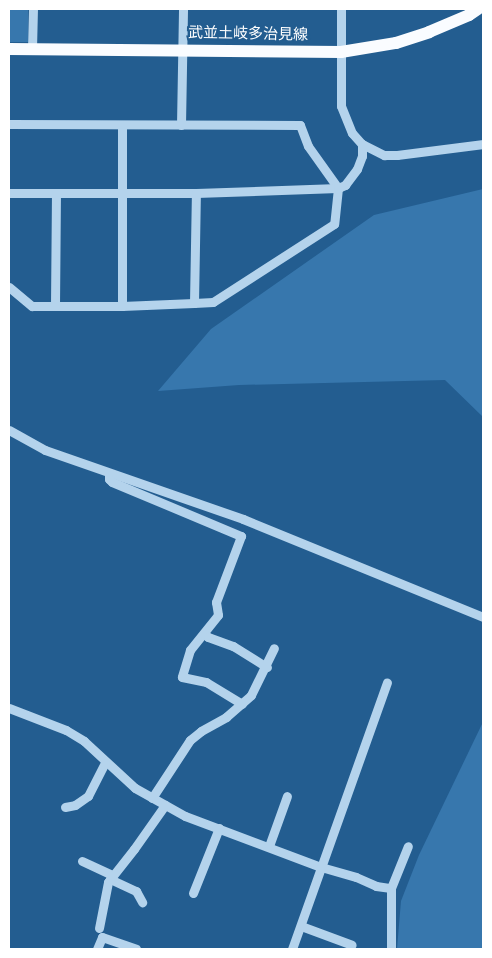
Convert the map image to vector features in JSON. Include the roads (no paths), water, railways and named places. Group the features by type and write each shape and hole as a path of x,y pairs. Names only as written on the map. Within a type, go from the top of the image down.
{"main road":[{"name":"武並土岐多治見線","path":"9,48 341,52 396,44 445,26 478,9"}],"street":[{"path":"32,49 33,9"},
{"path":"181,125 183,9"},
{"path":"341,9 341,106 352,133 362,144 384,155 483,144"},
{"path":"9,124 300,125 308,146 338,188 334,224 213,302 122,306 32,306 9,287"},
{"path":"122,125 122,306"},
{"path":"9,193 196,193 338,188 345,185 357,169 362,156 362,144"},
{"path":"55,306 56,193"},
{"path":"194,303 196,193"},
{"path":"9,430 45,450 176,494 243,519 483,617"},
{"path":"109,473 109,479 112,482 241,536 216,602 218,615 187,655 182,676 206,682 242,704"},
{"path":"204,634 232,646 266,667"},
{"path":"152,798 190,740 242,704 256,688 274,648"},
{"path":"292,949 387,682"},
{"path":"9,708 66,730 84,741 105,763 135,788 185,816 321,867 356,877 376,886 390,888"},
{"path":"65,807 75,804 88,796 105,763"},
{"path":"269,846 287,796"},
{"path":"99,928 111,877 134,849 165,805"},
{"path":"193,893 219,828"},
{"path":"391,949 390,888 408,846"},
{"path":"82,861 136,891 142,902"},
{"path":"301,926 352,945"},
{"path":"98,949 102,937 136,949"}]}
